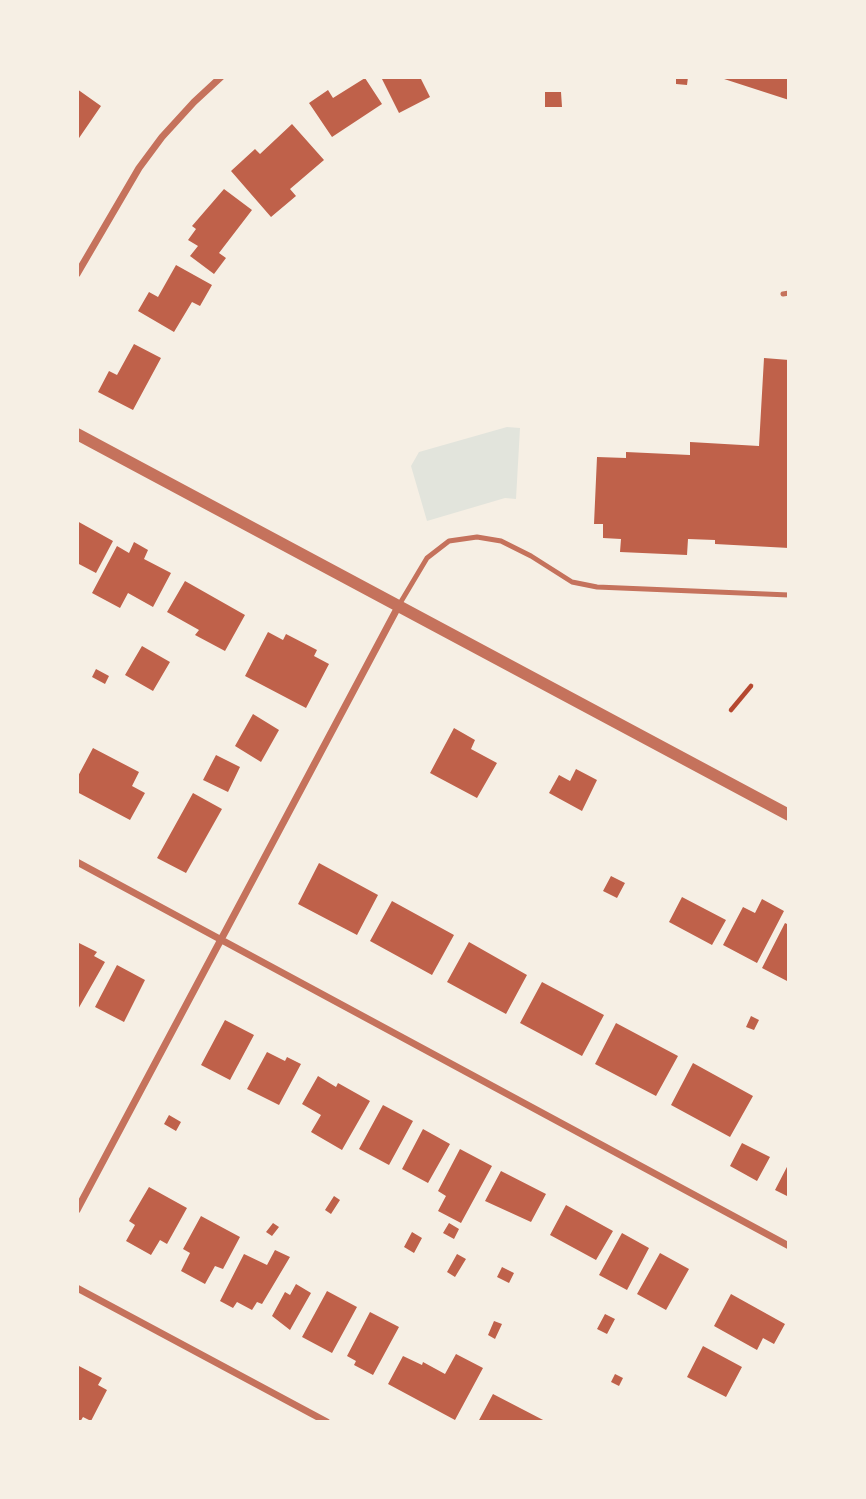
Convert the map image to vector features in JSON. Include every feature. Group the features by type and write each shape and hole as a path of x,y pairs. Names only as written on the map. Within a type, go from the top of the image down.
{"street":[{"path":"77,274 139,168 178,119 221,77"},
{"path":"77,434 789,815"},
{"path":"77,1210 398,607"},
{"path":"77,862 789,1246"},
{"path":"77,1288 327,1422"}],"lane":[{"path":"398,607 427,558 449,541 477,537 501,541 572,582 597,587 789,595"}],"path":[{"path":"731,710 751,686"}],"shaded area":[{"path":"507,427 520,428 516,499 505,498 427,521 411,466 419,452"}],"building":[{"path":"381,77 420,77 430,97 399,113"},
{"path":"676,77 688,77 687,85 676,84"},
{"path":"789,77 789,100 721,78"},
{"path":"365,78 382,104 332,137 309,103 328,90 333,98"},
{"path":"77,89 101,106 77,141"},
{"path":"545,92 561,92 562,107 545,107"},
{"path":"292,124 324,160 290,189 296,196 271,217 231,171 255,149 260,154"},
{"path":"224,189 252,210 219,253 226,258 214,274 190,256 198,246 188,240 196,229 192,226"},
{"path":"176,265 212,285 200,306 192,302 174,332 138,311 149,292 158,297"},
{"path":"134,344 161,358 133,410 98,392 109,371 117,375"},
{"path":"764,358 789,360 789,548 715,544 715,540 688,539 687,555 620,552 621,539 603,538 603,524 594,524 597,457 626,458 626,452 690,455 690,442 759,446"},
{"path":"77,521 113,541 96,573 77,563"},
{"path":"134,542 148,550 144,559 171,573 153,607 128,593 120,608 92,593 117,546 129,553"},
{"path":"185,581 245,615 225,651 195,635 199,630 167,612"},
{"path":"268,632 283,640 286,634 317,650 314,656 329,664 306,708 245,676"},
{"path":"142,646 170,662 153,691 125,675"},
{"path":"96,669 109,676 105,684 92,677"},
{"path":"253,714 279,730 261,762 235,746"},
{"path":"454,728 475,740 471,749 497,763 477,798 430,773"},
{"path":"93,748 139,772 132,786 145,793 130,820 77,792 77,778"},
{"path":"216,755 240,767 228,792 203,780"},
{"path":"576,769 597,780 582,811 549,793 559,775 570,781"},
{"path":"193,793 222,809 186,873 157,858"},
{"path":"319,863 378,895 357,935 298,904"},
{"path":"611,876 625,883 617,898 603,891"},
{"path":"682,897 726,920 712,945 669,922"},
{"path":"762,899 784,911 757,963 723,945 743,907 755,913"},
{"path":"392,901 454,935 432,975 370,941"},
{"path":"785,923 789,925 789,982 762,968"},
{"path":"77,942 97,952 94,956 105,962 77,1011"},
{"path":"469,942 527,975 506,1014 447,982"},
{"path":"117,965 145,980 124,1022 95,1007"},
{"path":"542,982 604,1015 582,1056 520,1023"},
{"path":"751,1016 759,1020 754,1030 746,1027"},
{"path":"225,1020 254,1035 230,1080 201,1065"},
{"path":"616,1023 678,1056 656,1096 595,1064"},
{"path":"267,1052 285,1061 287,1057 301,1064 279,1105 247,1089"},
{"path":"693,1063 753,1096 730,1137 671,1105"},
{"path":"318,1076 336,1087 338,1083 370,1101 342,1150 311,1132 321,1115 302,1104"},
{"path":"383,1105 413,1121 389,1165 359,1149"},
{"path":"169,1115 181,1122 176,1131 164,1124"},
{"path":"423,1129 450,1144 428,1183 402,1169"},
{"path":"742,1143 770,1157 757,1181 730,1166"},
{"path":"460,1149 492,1166 461,1223 438,1211 446,1196 438,1191"},
{"path":"789,1163 789,1197 775,1190"},
{"path":"501,1171 546,1194 531,1222 485,1201"},
{"path":"149,1187 187,1208 167,1244 160,1240 151,1255 126,1241 135,1225 129,1221"},
{"path":"334,1196 340,1200 331,1214 325,1210"},
{"path":"566,1205 613,1231 596,1260 550,1235"},
{"path":"201,1216 240,1237 223,1269 215,1266 205,1284 181,1271 190,1253 183,1249"},
{"path":"273,1223 279,1227 272,1236 266,1232"},
{"path":"449,1223 459,1229 454,1239 443,1233"},
{"path":"412,1232 422,1238 414,1253 404,1247"},
{"path":"622,1233 649,1248 627,1290 599,1275"},
{"path":"275,1250 290,1257 262,1304 257,1302 252,1310 237,1302 233,1308 220,1301 244,1254 267,1265"},
{"path":"660,1253 689,1269 666,1310 637,1294"},
{"path":"457,1254 466,1259 455,1277 447,1272"},
{"path":"502,1267 514,1273 509,1283 497,1277"},
{"path":"296,1284 311,1293 290,1330 272,1316 285,1292 290,1295"},
{"path":"327,1291 357,1307 332,1353 302,1337"},
{"path":"731,1294 785,1324 774,1344 763,1338 757,1350 714,1326"},
{"path":"370,1312 399,1327 373,1375 354,1365 356,1361 347,1356"},
{"path":"605,1314 615,1319 607,1334 597,1329"},
{"path":"494,1321 502,1324 495,1339 488,1335"},
{"path":"703,1346 742,1367 726,1397 687,1377"},
{"path":"456,1354 483,1368 455,1420 388,1384 403,1356 422,1365 423,1362 445,1374"},
{"path":"77,1365 102,1378 98,1385 107,1390 91,1421 83,1417 77,1422"},
{"path":"615,1374 623,1378 619,1386 611,1382"},
{"path":"493,1394 547,1422 478,1422"}]}
